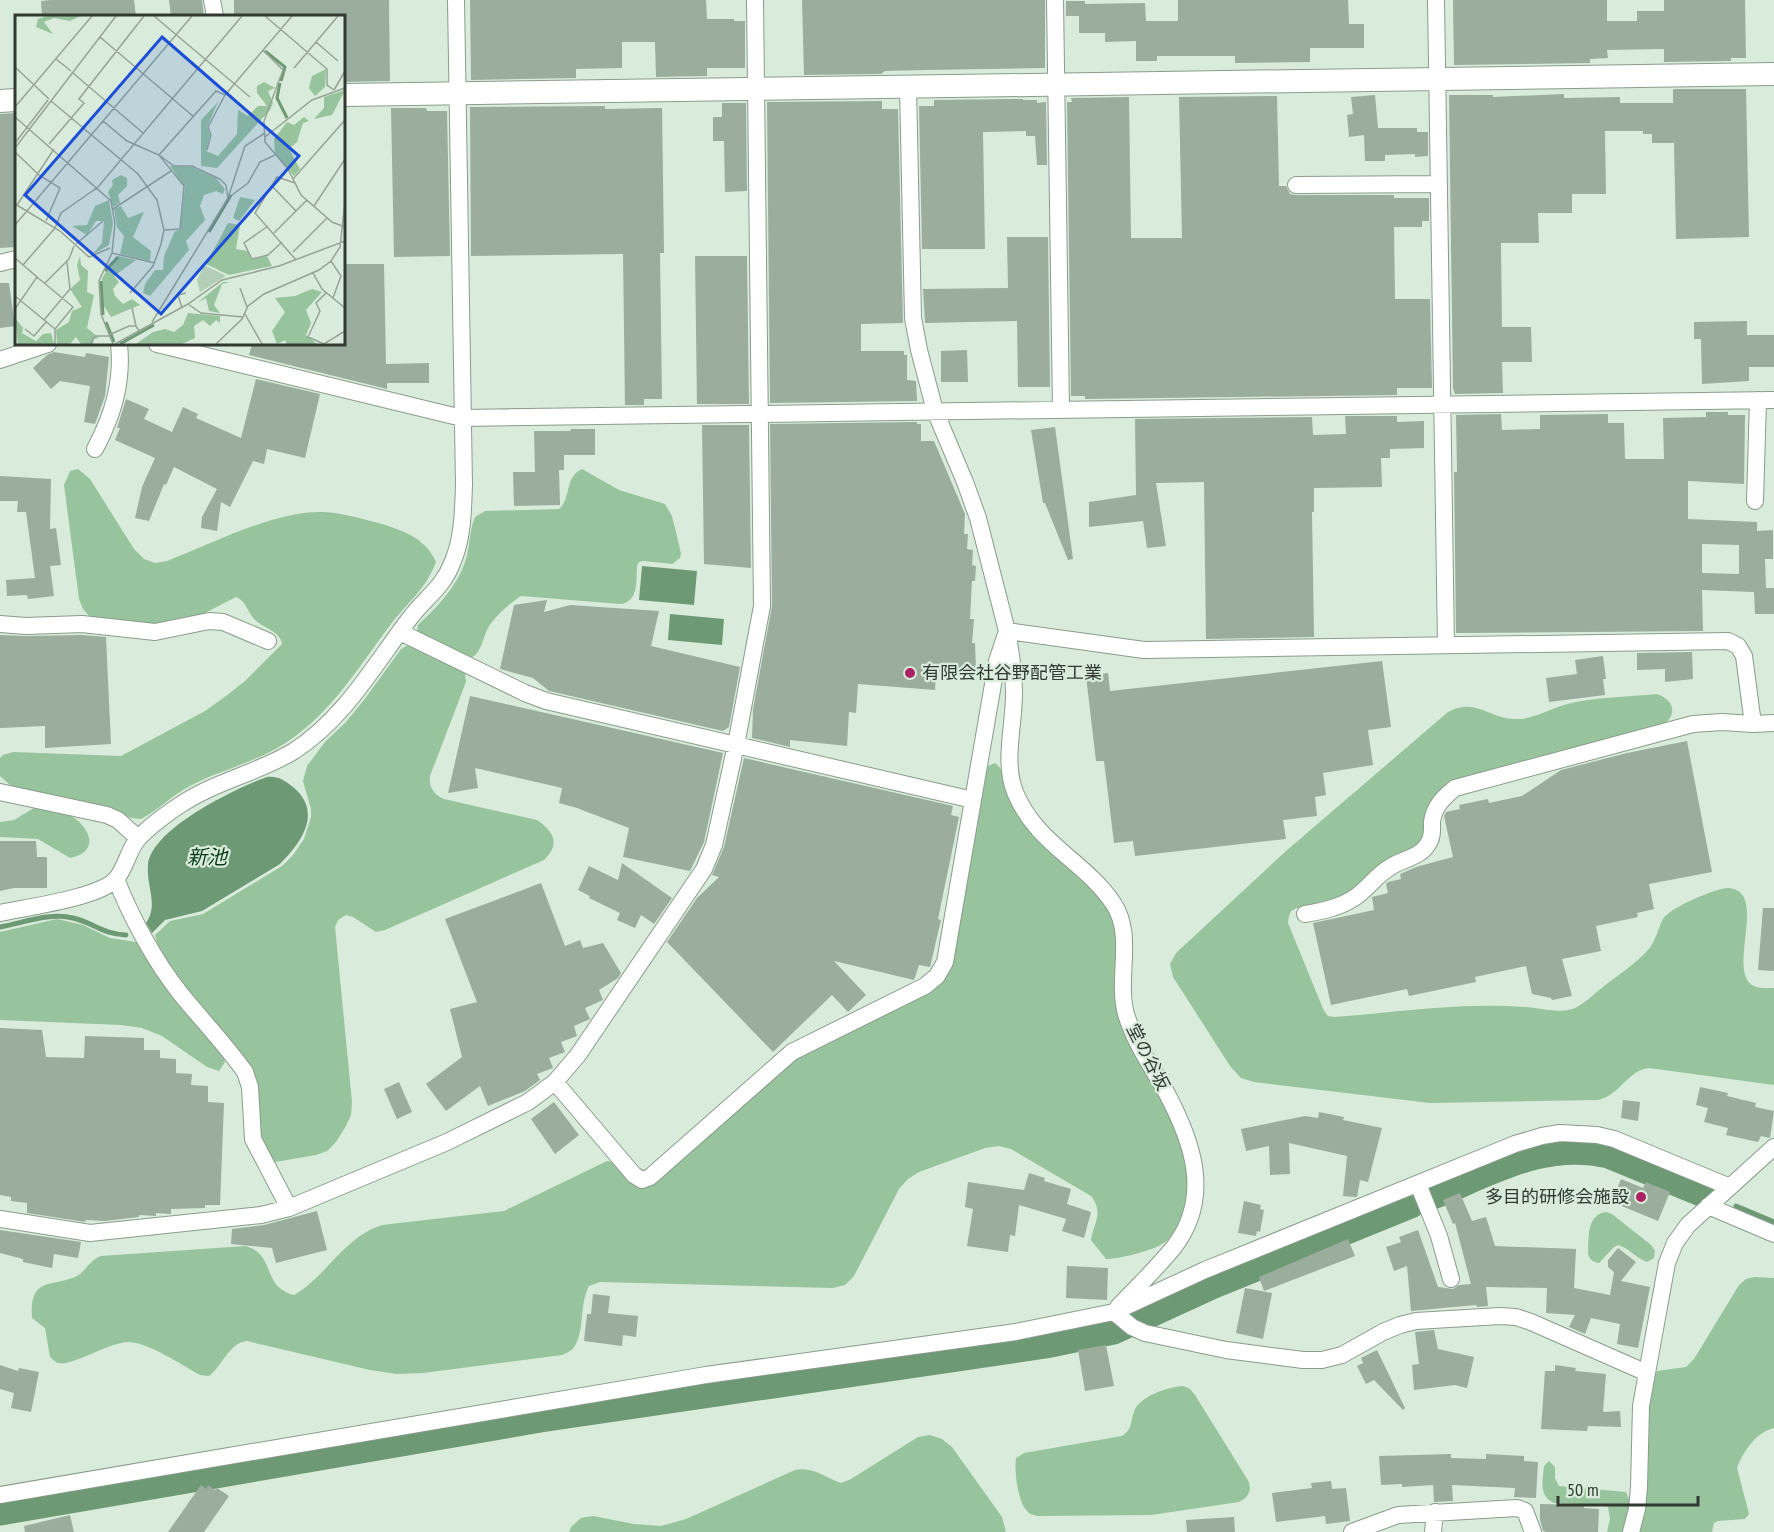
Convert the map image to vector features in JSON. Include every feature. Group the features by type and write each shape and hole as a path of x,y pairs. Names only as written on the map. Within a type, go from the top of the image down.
{"street":[{"path":"212,0 215,15"},
{"path":"0,913 77,897 98,890 116,879 138,838 192,797 271,764 296,750 338,715 400,632 445,579 454,559 462,518 456,0"},
{"path":"0,1219 90,1233 261,1215 289,1208 447,1142 528,1102 555,1082 578,1056 704,869 714,844 736,746 762,606 755,0"},
{"path":"1055,0 1061,410"},
{"path":"1436,0 1446,645"},
{"path":"345,95 1774,74"},
{"name":"堂の谷坂","path":"908,87 913,318 935,411 978,518 1007,631 1013,667 1014,695 1010,768 1014,790 1023,811 1037,829 1114,904 1122,922 1124,941 1121,987 1126,1014 1136,1039 1180,1118 1193,1156 1196,1175 1195,1194 1184,1230 1122,1318"},
{"path":"1296,185 1439,184"},
{"path":"0,263 15,259"},
{"path":"0,360 45,345"},
{"path":"95,449 104,432 118,390 121,375 119,345"},
{"path":"162,345 462,418 1766,400 1755,501"},
{"path":"0,624 26,627 82,624 155,632 190,624 216,622 237,627 268,641"},
{"path":"555,1082 634,1176 642,1180 650,1178 792,1052 925,986 938,976 945,962 997,661 1007,631 1144,650 1728,641 1738,646 1744,656 1753,724"},
{"path":"400,632 546,701 973,800"},
{"path":"1305,914 1346,903 1358,896 1387,869 1421,853 1432,834 1432,820 1436,807 1444,796 1455,788 1693,724 1774,723"},
{"path":"0,792 107,814 118,820 138,838"},
{"path":"116,879 127,905 165,971 245,1072 250,1087 253,1139 289,1208"},
{"path":"0,1495 706,1376 1122,1318 1205,1270 1515,1144 1542,1136 1579,1133 1614,1139 1730,1186"},
{"path":"1631,1532 1638,1498 1641,1406 1667,1263 1675,1243 1688,1225 1774,1147"},
{"path":"1418,1184 1439,1236 1451,1279"},
{"path":"1708,1206 1774,1234"},
{"path":"1122,1318 1145,1333 1226,1350 1303,1360 1322,1360 1342,1354 1400,1325 1455,1319 1516,1317 1647,1373"},
{"path":"1352,1532 1398,1515 1517,1508 1525,1511 1533,1532"},
{"path":"1433,1532 1435,1512"}],"shaded area":[{"path":"78,469 90,479 134,549 144,559 155,563 167,561 265,522 285,516 323,512 360,518 407,533 427,547 436,562 422,588 391,624 336,697 305,729 266,754 190,786 141,819 131,818 109,808 18,789 0,776 0,758 3,755 13,752 121,756 205,711 245,681 282,644 278,636 254,619 236,597 199,616 155,626 90,617 83,609 79,599 64,485 70,471"},
{"path":"582,469 619,490 665,504 672,516 681,553 680,558 672,564 639,562 633,595 631,599 620,604 521,596 492,622 480,648 471,658 417,632 418,625 457,580 467,557 475,517 485,511 559,509 566,499 570,482"},
{"path":"408,645 465,673 466,682 430,776 433,790 444,799 537,820 548,829 554,844 544,860 385,930 376,932 346,915 338,920 335,927 352,1102 351,1115 336,1142 327,1151 275,1162 270,1159 260,1137 257,1085 171,967 155,935 170,921 203,914 282,866 293,855 304,839 311,817 303,781 307,766 325,742 364,700 401,649"},
{"path":"1657,694 1667,700 1672,708 1671,716 1663,725 1451,782 1422,840 1416,847 1343,896 1291,911 1288,923 1328,1016 1477,1006 1564,1011 1584,1003 1643,955 1652,944 1663,919 1674,910 1714,891 1728,888 1740,892 1746,902 1747,915 1743,963 1745,976 1754,986 1774,988 1774,1085 1649,1068 1635,1073 1612,1094 1598,1100 1430,1103 1254,1082 1241,1078 1230,1066 1173,977 1170,964 1176,953 1286,851 1448,712 1467,707 1506,718 1521,719 1575,702"},
{"path":"995,763 1006,779 1017,812 1025,827 1090,886 1101,898 1115,923 1118,946 1115,994 1120,1017 1171,1113 1186,1153 1189,1177 1184,1210 1177,1227 1164,1243 1143,1252 1106,1259 1091,1240 1098,1213 1091,1196 1011,1149 999,1146 985,1148 919,1172 908,1179 899,1189 854,1276 845,1285 833,1288 600,1282 589,1286 584,1301 580,1334 572,1350 562,1355 423,1373 397,1374 370,1370 247,1341 236,1345 209,1376 200,1375 146,1346 129,1342 64,1363 57,1363 50,1357 45,1328 32,1318 34,1296 43,1286 79,1275 93,1260 101,1256 245,1246 261,1255 277,1285 294,1295 316,1278 357,1238 382,1225 504,1211 607,1161 613,1162 641,1187 796,1058 929,992 985,772 988,766"},
{"path":"34,808 58,811 78,821 88,833 89,846 79,855 70,858 38,839 0,837 0,822 14,820"},
{"path":"57,919 83,925 110,938 136,942 221,1052 225,1062 219,1071 207,1067 162,1036 142,1028 121,1025 0,1020 0,932"},
{"path":"1606,1212 1612,1214 1651,1245 1655,1251 1654,1258 1647,1262 1618,1245 1599,1263 1593,1261 1588,1254 1590,1228 1595,1218"},
{"path":"1774,1278 1774,1428 1756,1438 1737,1468 1749,1514 1745,1519 1718,1521 1714,1523 1712,1532 1638,1532 1648,1407 1653,1379 1657,1371 1686,1367 1694,1359 1739,1285 1746,1279"},
{"path":"1183,1386 1195,1395 1249,1482 1249,1491 1245,1498 1239,1502 1151,1515 1037,1516 1029,1513 1025,1508 1018,1487 1016,1458 1024,1453 1122,1436 1130,1428 1134,1412 1142,1401 1162,1390"},
{"path":"930,1435 942,1439 952,1447 1002,1517 1006,1532 569,1532 581,1518 593,1516 634,1524 661,1526 686,1519 795,1470 813,1471 841,1483 918,1437"},
{"path":"1549,1461 1555,1467 1555,1478 1559,1486 1626,1492 1630,1502 1623,1532 1607,1532 1610,1519 1608,1507 1604,1505 1554,1503 1549,1500 1544,1492 1543,1482 1544,1466"}],"water":[{"path":"642,566 697,571 694,605 639,600"},
{"path":"670,614 724,619 722,645 668,640"},
{"name":"新池","path":"267,777 284,780 302,797 307,806 306,827 296,846 280,864 202,911 165,920 152,933 146,923 152,909 148,865 153,851 179,824 197,812 236,790"}],"building":[{"path":"134,0 136,15 42,15 41,1"},
{"path":"169,0 202,0 204,15 171,15"},
{"path":"234,0 389,0 390,81 345,82 345,15 234,15"},
{"path":"470,0 706,0 707,19 745,21 745,68 707,68 707,76 656,77 655,42 622,42 622,68 576,69 576,78 471,80"},
{"path":"802,0 1045,0 1045,68 804,75"},
{"path":"1178,0 1348,0 1349,24 1364,24 1364,48 1310,48 1310,62 1235,63 1235,56 1157,56 1157,61 1136,61 1136,41 1105,42 1105,33 1079,33 1079,16 1066,16 1066,1 1085,1 1085,4 1145,3 1146,21 1178,21"},
{"path":"1453,0 1607,0 1607,21 1637,21 1637,11 1664,11 1664,0 1745,0 1746,58 1731,58 1731,61 1664,62 1664,49 1607,50 1608,58 1590,59 1590,63 1454,65"},
{"path":"1673,89 1746,89 1749,237 1676,239 1674,143 1652,143 1652,134 1643,134 1643,131 1605,131 1606,194 1572,194 1572,213 1538,213 1539,243 1501,243 1502,327 1531,327 1532,362 1502,362 1503,393 1455,394 1453,388 1449,95 1493,95 1493,97 1564,94 1564,98 1620,97 1620,103 1673,103"},
{"path":"1375,95 1378,128 1417,128 1417,132 1428,132 1428,156 1385,155 1385,161 1365,161 1364,135 1349,137 1347,115 1353,114 1351,97"},
{"path":"1277,96 1279,186 1286,186 1290,194 1394,195 1394,198 1429,198 1429,221 1422,221 1422,227 1394,227 1395,299 1430,299 1432,388 1397,388 1397,395 1085,399 1085,396 1071,396 1067,102 1072,102 1071,98 1129,97 1131,238 1182,238 1179,97"},
{"path":"934,100 1037,100 1037,103 1046,102 1047,165 1037,165 1035,136 1026,136 1026,131 983,132 985,249 922,249 919,106 934,106"},
{"path":"882,101 882,109 898,109 903,323 861,324 861,351 904,351 904,355 907,355 907,380 916,381 917,401 770,403 767,102"},
{"path":"722,103 746,103 747,191 725,192 724,141 713,141 713,117 722,117"},
{"path":"605,106 605,109 662,108 664,253 660,253 662,399 644,399 644,405 625,405 623,254 471,256 470,107"},
{"path":"391,108 426,108 427,111 447,111 450,256 394,257"},
{"path":"15,113 15,247 0,248 0,114"},
{"path":"1007,237 1048,237 1050,387 1018,387 1017,321 925,323 923,289 1008,288"},
{"path":"695,256 747,256 749,404 697,404"},
{"path":"345,264 384,264 386,364 429,363 429,383 387,383 387,389 249,355 252,345 345,345"},
{"path":"0,283 9,283 15,326 0,328"},
{"path":"1747,321 1747,335 1774,335 1774,367 1749,367 1749,381 1702,384 1701,339 1694,339 1694,322"},
{"path":"967,350 968,382 941,382 941,351"},
{"path":"54,352 85,357 86,353 109,357 105,396 95,424 84,422 90,386 60,381 51,389 33,368 47,355"},
{"path":"256,379 320,394 305,458 267,449 264,464 253,461 230,507 221,502 217,531 201,528 202,517 217,489 174,467 166,485 164,484 149,521 135,518 142,487 155,458 115,440 126,399 149,409 144,419 172,432 183,407 198,414 196,418 241,438"},
{"path":"1706,412 1745,415 1744,484 1688,481 1688,519 1757,522 1757,531 1773,530 1773,559 1765,559 1766,588 1774,588 1774,614 1755,614 1754,592 1702,590 1703,631 1456,633 1454,472 1457,472 1456,415 1501,414 1502,430 1540,429 1540,415 1608,414 1608,423 1624,423 1625,459 1664,459 1663,418 1706,417","holes":["1702,544 1739,545 1739,574 1702,573"]},
{"path":"1345,416 1397,416 1397,422 1424,421 1424,448 1390,449 1390,458 1381,458 1382,487 1314,488 1314,512 1312,512 1314,637 1206,639 1204,482 1156,483 1166,546 1147,548 1143,521 1089,527 1089,502 1136,495 1135,419 1312,417 1313,435 1346,434"},
{"path":"917,422 921,424 921,441 934,441 965,514 964,534 968,534 967,549 973,550 972,565 976,566 975,581 972,581 970,619 974,619 972,643 975,643 976,671 936,672 935,690 858,684 856,713 849,712 847,746 790,740 790,747 752,738 753,709 772,606 770,424"},
{"path":"702,425 749,425 751,568 704,564"},
{"path":"1055,427 1073,559 1068,560 1045,503 1043,503 1031,430"},
{"path":"571,429 595,429 595,455 564,455 564,470 559,470 560,505 514,506 513,472 535,472 534,431 570,431"},
{"path":"0,476 51,479 50,529 56,528 61,565 50,566 54,596 28,599 27,595 7,596 6,580 35,578 26,512 17,512 18,501 0,501"},
{"path":"547,600 544,612 570,605 659,611 651,646 740,667 729,727 723,731 549,691 533,678 500,669 514,605"},
{"path":"0,635 106,637 111,744 45,748 45,726 0,728"},
{"path":"1692,652 1693,679 1665,682 1665,669 1637,670 1637,653"},
{"path":"1603,656 1606,679 1603,679 1605,695 1549,702 1546,678 1577,674 1575,660"},
{"path":"1382,661 1391,727 1368,730 1373,765 1323,773 1326,795 1315,797 1317,816 1283,820 1286,839 1135,856 1133,841 1114,843 1104,761 1096,761 1086,676 1108,673 1110,691"},
{"path":"470,696 723,753 704,842 690,871 623,857 629,828 559,803 562,788 475,768 478,788 448,793"},
{"path":"1687,741 1712,872 1649,884 1654,909 1637,913 1638,917 1596,926 1601,951 1562,959 1572,996 1552,1000 1532,994 1526,966 1475,977 1476,982 1409,996 1407,989 1331,1005 1313,923 1374,910 1372,897 1388,893 1386,884 1388,882 1401,879 1400,874 1416,867 1453,857 1444,816 1446,812 1460,809 1459,805 1488,799 1489,803 1522,796 1561,770"},
{"path":"744,758 953,806 951,815 959,817 938,919 941,920 930,967 919,965 914,980 834,961 866,995 848,1012 832,995 773,1052 667,942 697,898 719,877 712,875 724,847"},
{"path":"0,841 36,841 37,857 47,857 47,888 14,888 0,891"},
{"path":"622,863 672,898 654,924 641,915 635,928 617,920 620,913 578,890 589,866 618,880"},
{"path":"541,883 565,946 580,940 583,948 603,943 621,973 618,978 599,990 603,1000 585,1008 590,1019 574,1026 577,1036 561,1042 565,1052 549,1058 553,1068 537,1074 540,1080 525,1091 488,1106 480,1086 446,1111 426,1084 462,1057 450,1009 477,1002 445,919"},
{"path":"1763,908 1774,908 1774,971 1758,970"},
{"path":"0,1028 42,1030 46,1057 84,1058 85,1036 144,1038 144,1050 160,1050 160,1058 176,1059 176,1073 192,1074 191,1085 208,1086 208,1102 224,1103 220,1205 171,1209 171,1214 156,1213 156,1216 139,1215 139,1217 105,1221 86,1220 85,1222 27,1213 27,1203 11,1201 11,1197 0,1195"},
{"path":"399,1082 412,1112 397,1119 384,1089"},
{"path":"1700,1087 1728,1093 1727,1096 1756,1103 1755,1107 1774,1111 1770,1138 1761,1136 1758,1142 1726,1135 1728,1128 1704,1122 1708,1108 1696,1105"},
{"path":"1623,1100 1640,1102 1638,1121 1621,1118"},
{"path":"554,1102 579,1135 555,1154 531,1119"},
{"path":"1319,1112 1344,1117 1343,1120 1382,1128 1368,1182 1360,1180 1357,1197 1343,1196 1347,1156 1289,1143 1290,1174 1270,1175 1269,1146 1246,1151 1241,1129 1305,1116 1318,1118"},
{"path":"1029,1173 1045,1178 1044,1181 1071,1189 1067,1204 1091,1212 1084,1238 1062,1231 1066,1219 1019,1205 1015,1236 1010,1235 1008,1252 967,1246 973,1209 965,1207 968,1182 1024,1190"},
{"name":"多目的研修会施設","path":"1621,1179 1643,1188 1646,1182 1670,1192 1658,1221 1612,1202"},
{"path":"1460,1193 1472,1221 1486,1217 1495,1246 1576,1249 1574,1288 1610,1295 1614,1272 1608,1267 1608,1260 1618,1248 1636,1262 1621,1281 1650,1287 1638,1348 1617,1344 1620,1324 1591,1318 1585,1334 1569,1327 1575,1315 1546,1313 1547,1288 1486,1287 1488,1306 1411,1311 1407,1266 1394,1271 1386,1247 1401,1242 1399,1237 1418,1230 1438,1287 1453,1289 1459,1285 1471,1284 1455,1223 1453,1224 1443,1200"},
{"path":"1244,1201 1261,1205 1260,1209 1264,1210 1260,1232 1257,1231 1256,1236 1238,1233"},
{"path":"317,1211 327,1250 276,1263 272,1248 231,1244 232,1229 264,1225"},
{"path":"0,1230 81,1242 78,1258 54,1254 52,1268 23,1262 23,1259 0,1253"},
{"path":"1348,1239 1355,1256 1264,1291 1259,1277"},
{"path":"1067,1266 1108,1268 1107,1300 1066,1298"},
{"path":"1245,1288 1272,1293 1263,1339 1236,1333"},
{"path":"593,1294 610,1296 608,1313 638,1316 636,1337 623,1335 622,1346 584,1341 587,1314 591,1314"},
{"path":"1434,1330 1438,1349 1474,1357 1467,1388 1455,1385 1414,1390 1412,1365 1419,1364 1415,1332"},
{"path":"1106,1345 1114,1386 1085,1391 1078,1350"},
{"path":"1377,1350 1405,1408 1403,1410 1374,1380 1366,1384 1357,1366 1363,1363 1361,1358"},
{"path":"0,1365 18,1371 19,1368 39,1372 31,1412 11,1408 14,1393 0,1389"},
{"path":"1555,1365 1576,1368 1575,1371 1606,1374 1603,1412 1620,1411 1621,1427 1588,1426 1587,1431 1541,1429 1545,1371 1555,1371"},
{"path":"1451,1454 1451,1458 1486,1459 1486,1454 1524,1456 1524,1461 1538,1462 1536,1498 1514,1497 1515,1488 1452,1485 1453,1501 1434,1502 1433,1485 1402,1487 1402,1484 1381,1485 1379,1456"},
{"path":"1331,1481 1332,1489 1346,1488 1350,1521 1326,1524 1325,1516 1276,1522 1272,1493 1312,1488 1311,1483"},
{"path":"201,1485 206,1489 208,1485 215,1490 217,1488 229,1496 204,1532 168,1532"},
{"path":"1540,1504 1584,1505 1584,1508 1599,1509 1598,1532 1543,1531"},
{"path":"70,1515 74,1532 25,1532 24,1526"},
{"path":"1234,1517 1235,1532 1187,1532 1186,1520"}],"waterway":[{"path":"0,927 46,917 64,916 111,933 126,935"},
{"path":"1435,1192 1520,1157 1541,1152 1586,1148 1609,1152 1704,1191"},
{"path":"0,1509 540,1416 1045,1342 1113,1328 1211,1283 1410,1202"},
{"path":"1736,1206 1774,1222"}],"place":[{"name":"有限会社谷野配管工業","path":"910,673"},
{"name":"多目的研修会施設","path":"1641,1197"}]}
